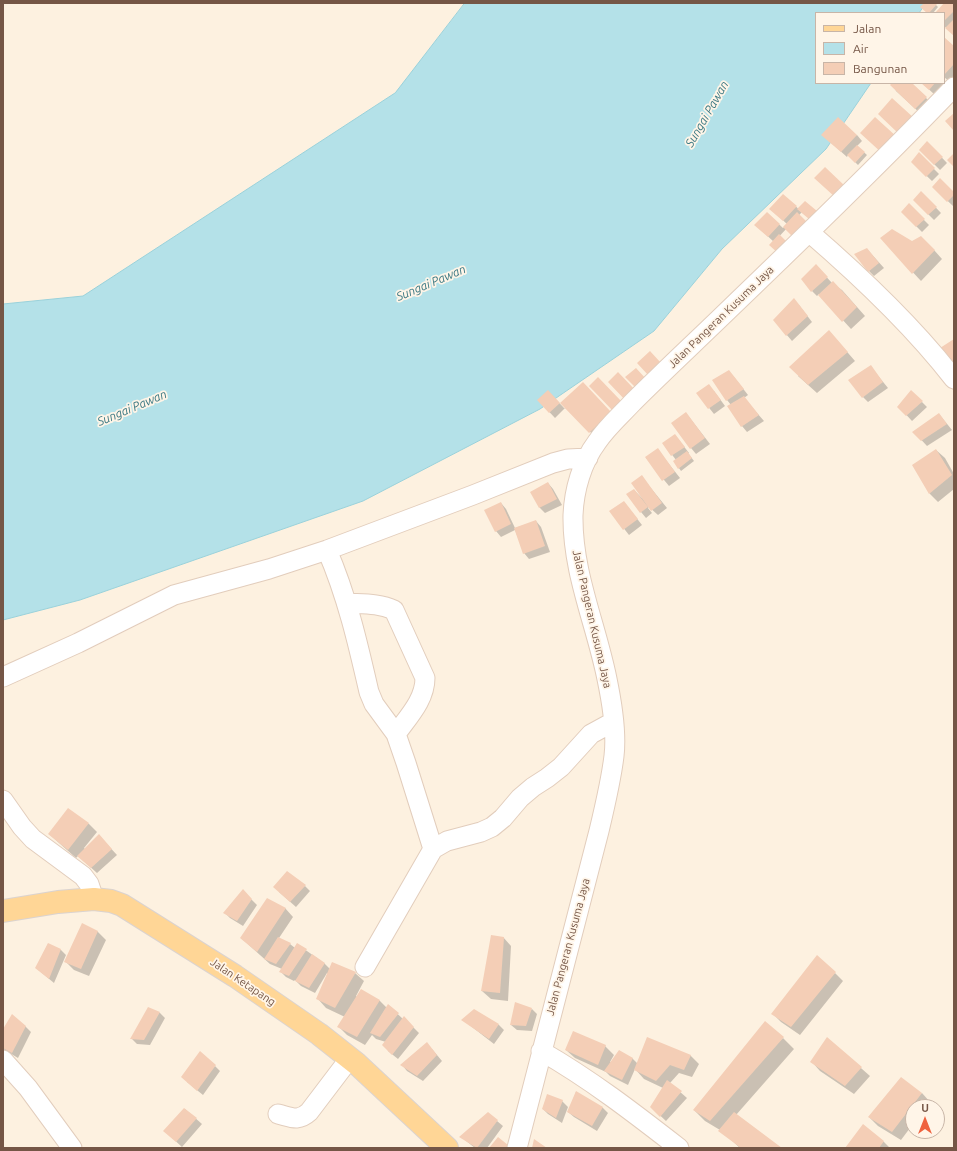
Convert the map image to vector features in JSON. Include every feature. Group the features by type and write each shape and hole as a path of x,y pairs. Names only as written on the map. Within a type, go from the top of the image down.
{"main road":[{"name":"Jalan Ketapang","path":"3,911 58,902 102,899 116,903 140,915 235,976 319,1034 350,1058 398,1100 447,1148"}],"street":[{"name":"Jalan Pangeran Kusuma Jaya","path":"517,1148 599,831 610,783 614,754 613,722 607,677 583,587 573,532 573,512 577,488 588,458 596,443 626,410 809,232 954,87"},
{"path":"809,232 897,315 938,358 954,379"},
{"path":"3,677 78,643 174,595 269,569 327,550 553,463 568,459 588,458"},
{"path":"327,550 340,579 369,692 374,704 396,734 433,849"},
{"path":"346,602 374,604 394,610 425,678 425,686 420,700 396,734"},
{"path":"365,967 433,849 448,841 481,832 492,827 503,818 520,798 561,767 591,734 613,722"},
{"path":"3,800 22,827 33,839 83,876 89,884 94,899"},
{"path":"541,1051 585,1078 626,1107 679,1148"},
{"path":"278,1114 296,1118 303,1117 309,1112 350,1058"},
{"path":"3,1060 28,1088 72,1148"}],"water":[{"name":"Sungai Pawan","path":"465,3 926,3 920,12 815,12 815,84 870,84 826,149 722,249 654,331 540,409 363,501 80,600 3,620 3,304 83,296 395,93"}],"building":[{"path":"924,3 937,4 930,12 926,12 920,7"},
{"path":"944,3 954,3 954,11 945,20 945,12 936,12"},
{"path":"954,19 954,36 945,28"},
{"path":"945,38 954,46 954,64 945,74"},
{"path":"913,84 927,97 915,109 890,85"},
{"path":"922,84 934,84 929,90"},
{"path":"892,98 914,118 899,134 878,114"},
{"path":"954,113 954,131 945,121"},
{"path":"838,117 857,135 841,152 821,135"},
{"path":"875,117 897,137 883,154 860,133"},
{"path":"927,141 943,157 934,165 919,150"},
{"path":"857,145 865,152 855,163 847,155"},
{"path":"919,152 935,168 926,177 911,162"},
{"path":"954,153 954,167 947,160"},
{"path":"825,167 845,186 835,197 814,178"},
{"path":"940,178 954,192 954,195 947,202 932,187"},
{"path":"921,191 937,207 928,215 913,200"},
{"path":"783,194 797,206 783,221 769,209"},
{"path":"805,201 817,211 809,219 797,209"},
{"path":"909,203 925,219 916,227 901,212"},
{"path":"767,212 780,224 768,237 754,225"},
{"path":"797,212 807,222 793,237 783,227"},
{"path":"892,229 912,241 921,236 935,250 912,274 880,238"},
{"path":"779,234 788,243 779,254 769,245"},
{"path":"867,248 879,263 868,272 854,254"},
{"path":"816,264 828,277 811,292 801,279"},
{"path":"833,281 857,307 842,322 818,295"},
{"path":"794,298 808,316 786,336 773,320"},
{"path":"829,330 848,352 808,385 789,367"},
{"path":"954,339 954,365 940,348"},
{"path":"650,351 661,363 648,375 637,363"},
{"path":"871,365 883,382 862,398 848,380"},
{"path":"636,368 647,380 637,389 625,377"},
{"path":"729,370 744,389 726,401 712,380"},
{"path":"618,372 636,391 626,401 608,382"},
{"path":"598,377 622,402 613,411 589,386"},
{"path":"583,382 611,412 589,433 560,403"},
{"path":"709,384 721,400 708,409 696,393"},
{"path":"548,390 560,403 549,413 537,400"},
{"path":"911,390 923,401 906,416 897,407"},
{"path":"744,396 759,415 741,427 727,406"},
{"path":"686,412 705,438 690,449 671,423"},
{"path":"939,413 947,424 921,441 912,432"},
{"path":"675,434 685,447 671,456 662,443"},
{"path":"658,448 675,472 662,481 645,457"},
{"path":"936,449 952,475 929,494 912,465"},
{"path":"687,451 692,458 678,469 673,461"},
{"path":"642,475 662,503 651,511 631,483"},
{"path":"548,482 557,499 539,508 530,492"},
{"path":"634,489 648,507 640,513 626,494"},
{"path":"624,501 638,519 623,530 609,511"},
{"path":"501,502 511,524 495,532 484,510"},
{"path":"536,520 545,546 523,554 514,528"},
{"path":"68,808 89,823 68,850 48,834"},
{"path":"99,834 112,849 91,868 77,856"},
{"path":"287,871 306,885 290,902 273,887"},
{"path":"243,889 252,899 237,921 223,913"},
{"path":"267,898 286,908 257,952 240,938"},
{"path":"82,923 98,931 81,969 64,962"},
{"path":"491,935 504,937 500,993 481,991"},
{"path":"278,937 291,943 276,964 264,959"},
{"path":"48,943 61,949 49,979 35,968"},
{"path":"297,943 307,949 289,976 279,972"},
{"path":"312,954 325,963 309,988 295,981"},
{"path":"817,955 836,972 791,1027 771,1014"},
{"path":"332,962 356,972 335,1008 316,999"},
{"path":"361,989 380,1000 357,1037 337,1027"},
{"path":"515,1002 532,1008 526,1026 510,1025"},
{"path":"388,1004 399,1013 380,1037 370,1033"},
{"path":"148,1007 160,1012 144,1040 130,1039"},
{"path":"474,1009 499,1024 489,1039 461,1020"},
{"path":"12,1014 26,1026 12,1053 3,1048 3,1029"},
{"path":"404,1016 414,1027 392,1055 382,1045"},
{"path":"765,1021 784,1037 710,1121 693,1110"},
{"path":"573,1031 606,1045 598,1065 565,1050"},
{"path":"647,1037 691,1055 684,1070 670,1065 656,1081 634,1070"},
{"path":"827,1037 862,1067 845,1086 810,1062"},
{"path":"427,1042 437,1055 417,1076 400,1065"},
{"path":"619,1050 633,1058 622,1080 604,1071"},
{"path":"200,1051 216,1065 197,1091 181,1077"},
{"path":"901,1077 922,1093 917,1099 905,1099 905,1115 892,1132 868,1117"},
{"path":"667,1080 682,1091 660,1117 650,1107"},
{"path":"576,1091 603,1107 592,1126 567,1112"},
{"path":"547,1094 563,1100 556,1118 542,1109"},
{"path":"184,1108 197,1118 176,1142 163,1131"},
{"path":"488,1112 498,1120 477,1148 459,1137"},
{"path":"734,1112 782,1148 741,1148 718,1131"},
{"path":"863,1124 884,1141 879,1148 845,1148"},
{"path":"498,1137 508,1145 508,1148 489,1148"},
{"path":"534,1139 547,1148 532,1148"}]}
